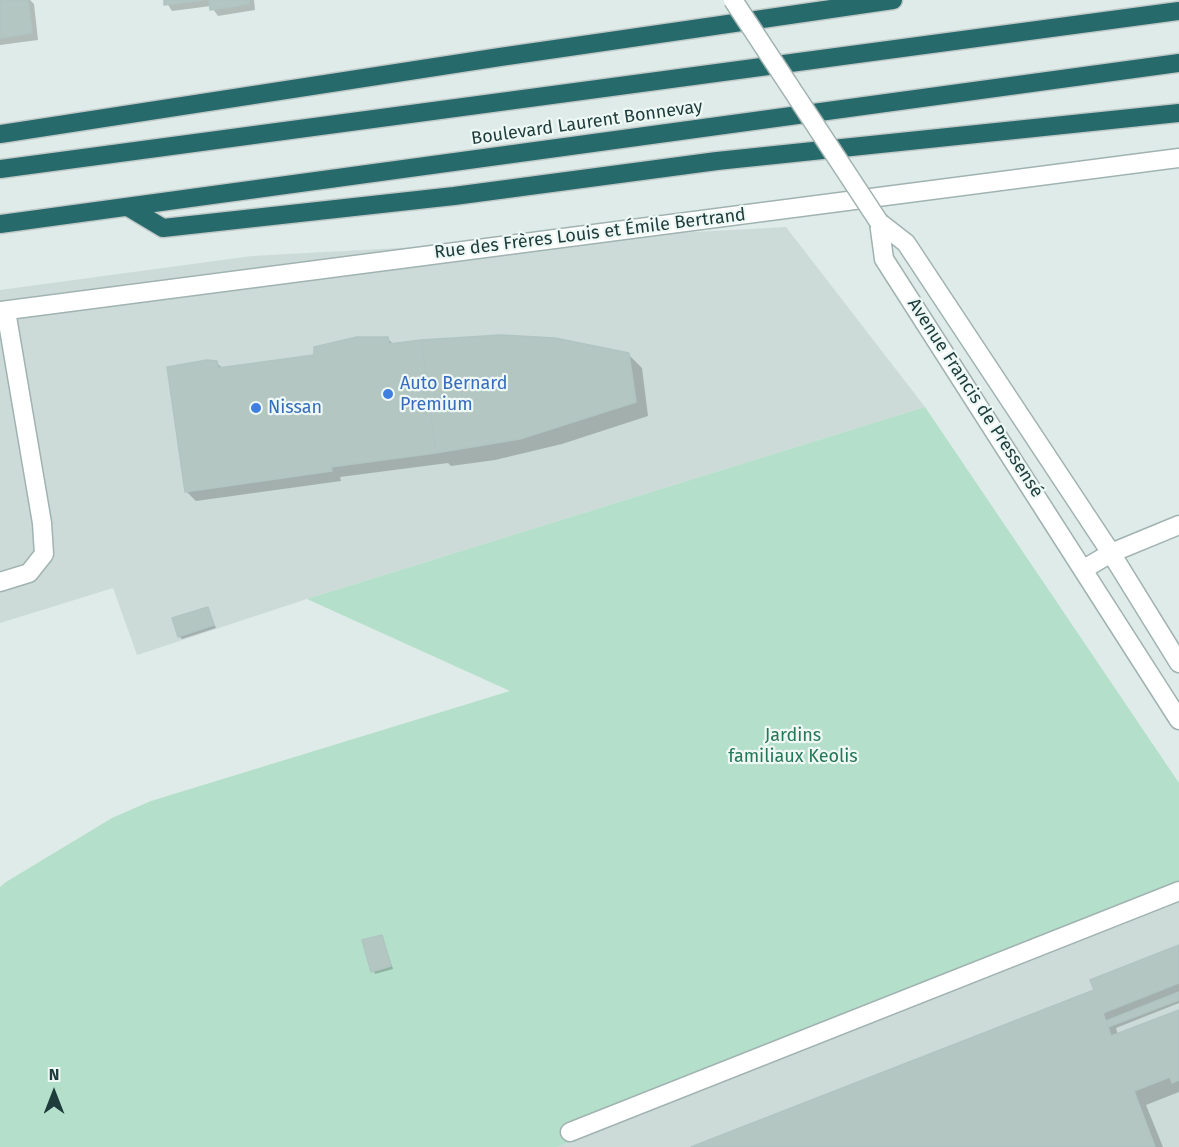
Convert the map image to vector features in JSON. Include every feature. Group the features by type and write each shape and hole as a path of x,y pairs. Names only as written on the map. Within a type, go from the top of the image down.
{"highway":[{"path":"0,134 500,57 893,0"},
{"name":"Boulevard Laurent Bonnevay","path":"0,169 1179,11"},
{"name":"Boulevard Laurent Bonnevay","path":"0,224 1179,63"},
{"path":"128,207 163,228 454,196 729,160 1179,113"}],"street":[{"name":"Avenue Francis de Pressensé","path":"733,0 879,222 906,243 1111,553 1179,663"},
{"name":"Rue des Frères Louis et Émile Bertrand","path":"3,311 1179,158"},
{"name":"Avenue Francis de Pressensé","path":"879,222 884,259 1179,720"},
{"path":"0,582 29,573 44,554 42,524 3,311"},
{"path":"1084,569 1111,553 1179,525"},
{"path":"570,1131 1179,891"}],"shaded area":[{"path":"786,227 925,407 307,599 137,655 113,588 0,623 0,290 252,256"},
{"path":"1179,900 1179,1147 557,1147"}],"green space":[{"name":"Jardins familiaux Keolis","path":"925,407 1179,783 1179,900 557,1147 0,1147 0,887 112,818 151,801 510,691 307,599"}],"building":[{"path":"0,0 28,0 32,33 0,38"},
{"path":"164,0 203,0 164,5"},
{"path":"209,0 249,0 249,4 210,10"},
{"path":"501,335 555,338 629,353 636,402 520,439 436,453 421,340"},
{"path":"357,337 388,337 389,344 421,340 436,453 331,467 332,471 185,492 167,367 207,360 217,361 218,368 314,355 314,347"},
{"path":"208,607 214,625 178,637 172,618"},
{"path":"382,935 391,966 371,972 362,940"},
{"path":"1179,945 1179,983 1103,1013 1111,1036 1179,1010 1179,1080 1172,1083 1170,1077 1134,1091 1155,1147 691,1147 1094,990 1090,980"},
{"path":"1179,992 1179,1000 1108,1027 1106,1021"}],"place":[{"name":"Auto Bernard Premium","path":"388,394"},
{"name":"Nissan","path":"256,408"}]}
